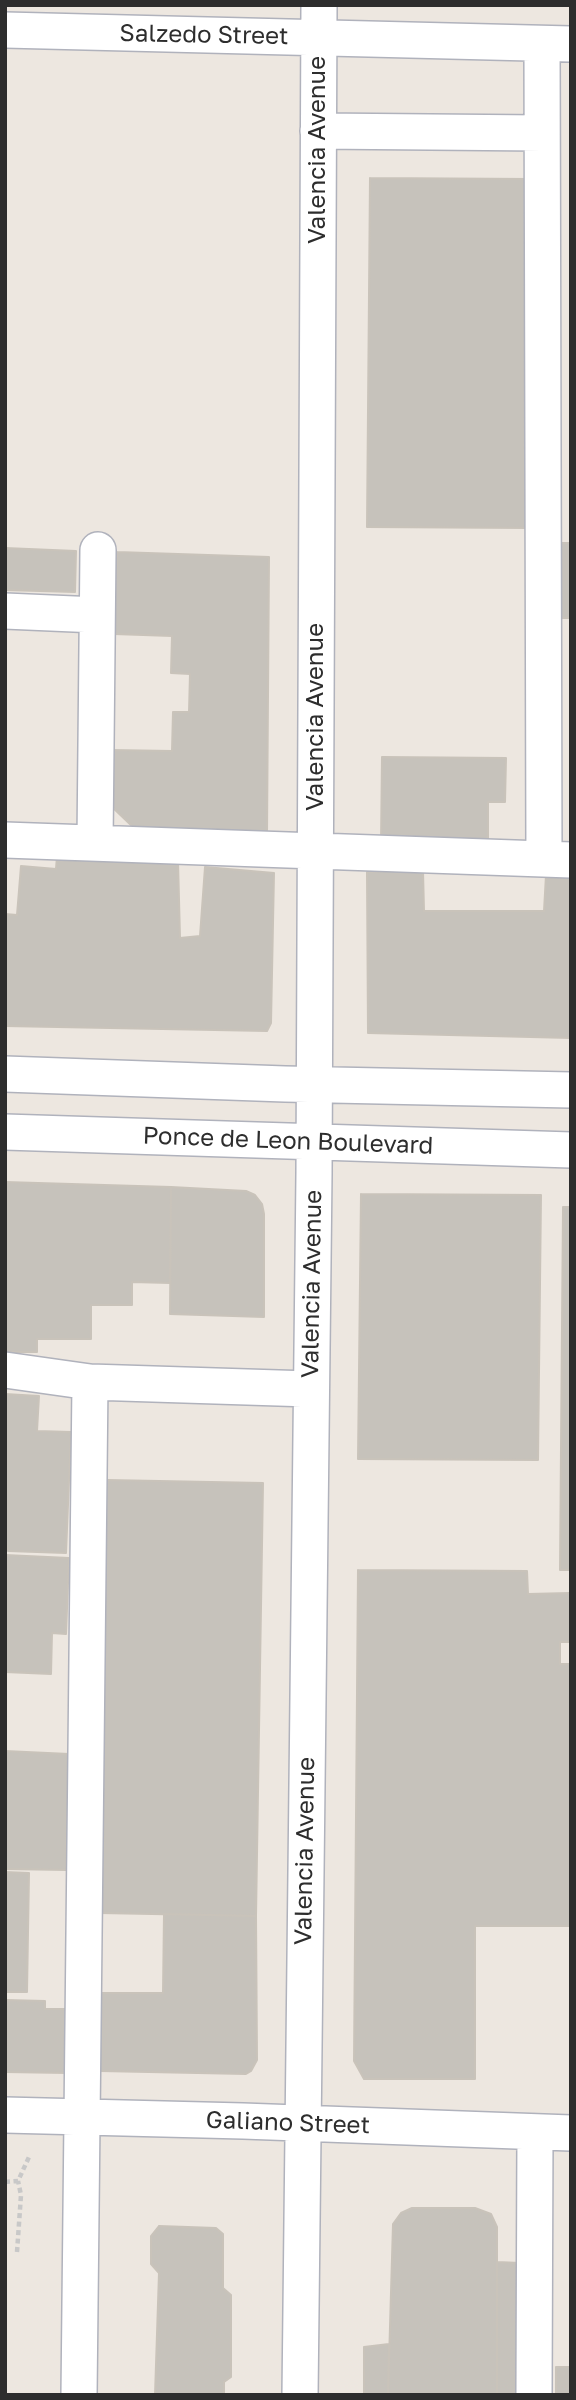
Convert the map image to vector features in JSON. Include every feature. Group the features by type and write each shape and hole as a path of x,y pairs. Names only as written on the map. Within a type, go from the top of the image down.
{"street":[{"name":"Salzedo Street","path":"5,30 98,19 318,22 556,44"},
{"name":"Valencia Avenue","path":"300,2395 313,1143 318,22"},
{"path":"5,840 558,860 557,509 542,133 556,44"},
{"path":"318,131 542,133"},
{"path":"94,842 98,550"},
{"path":"5,611 97,615"},
{"path":"5,1074 571,1090"},
{"name":"Ponce de Leon Boulevard","path":"5,1132 571,1150"},
{"path":"5,1370 90,1382 310,1389"},
{"path":"79,2395 90,1382"},
{"name":"Galiano Street","path":"5,2115 571,2133"},
{"path":"534,2395 536,2132"}],"path":[{"path":"17,2252 21,2195 18,2181 29,2157"},
{"path":"5,2182 18,2181"}],"building":[{"path":"370,178 530,179 528,528 367,527"},
{"path":"561,543 571,543 571,618 560,618"},
{"path":"5,548 76,551 75,592 5,590"},
{"path":"117,552 269,557 267,834 135,829 109,804 111,750 172,751 173,712 189,712 190,674 171,673 172,636 114,634"},
{"path":"382,757 506,758 505,802 488,802 488,844 381,843"},
{"path":"57,856 178,861 180,938 200,936 205,867 274,873 271,1023 267,1031 5,1026 5,914 17,915 21,866 56,869"},
{"path":"423,871 424,911 544,911 546,875 571,876 571,1038 368,1033 367,872"},
{"path":"5,1182 171,1187 170,1283 132,1282 132,1305 91,1305 91,1339 37,1339 37,1352 5,1352"},
{"path":"171,1187 246,1191 255,1195 262,1204 264,1317 170,1314"},
{"path":"361,1194 541,1195 538,1460 358,1459"},
{"path":"563,1207 571,1207 571,1570 560,1570"},
{"path":"5,1394 39,1396 37,1431 71,1432 66,1553 8,1551 5,1546"},
{"path":"107,1480 263,1483 256,1916 100,1913"},
{"path":"5,1555 69,1558 66,1634 52,1633 51,1674 5,1672"},
{"path":"358,1570 527,1571 528,1594 570,1593 570,1642 560,1642 560,1664 571,1664 571,1926 475,1926 475,2079 364,2079 354,2061"},
{"path":"5,1751 69,1754 66,1870 5,1869"},
{"path":"5,1872 29,1873 27,1992 5,1992"},
{"path":"164,1914 256,1916 257,2060 246,2074 100,2071 101,1993 163,1993"},
{"path":"5,2000 45,2001 45,2009 68,2009 67,2073 5,2072"},
{"path":"412,2208 475,2208 491,2214 497,2227 497,2395 388,2395 393,2224 401,2213"},
{"path":"159,2226 216,2228 223,2234 223,2288 231,2295 231,2377 224,2382 224,2395 155,2395 159,2273 151,2264 151,2236"},
{"path":"497,2262 520,2263 519,2395 497,2395"},
{"path":"389,2344 388,2395 364,2395 364,2347"},
{"path":"556,2367 571,2367 571,2395 556,2395"}]}
